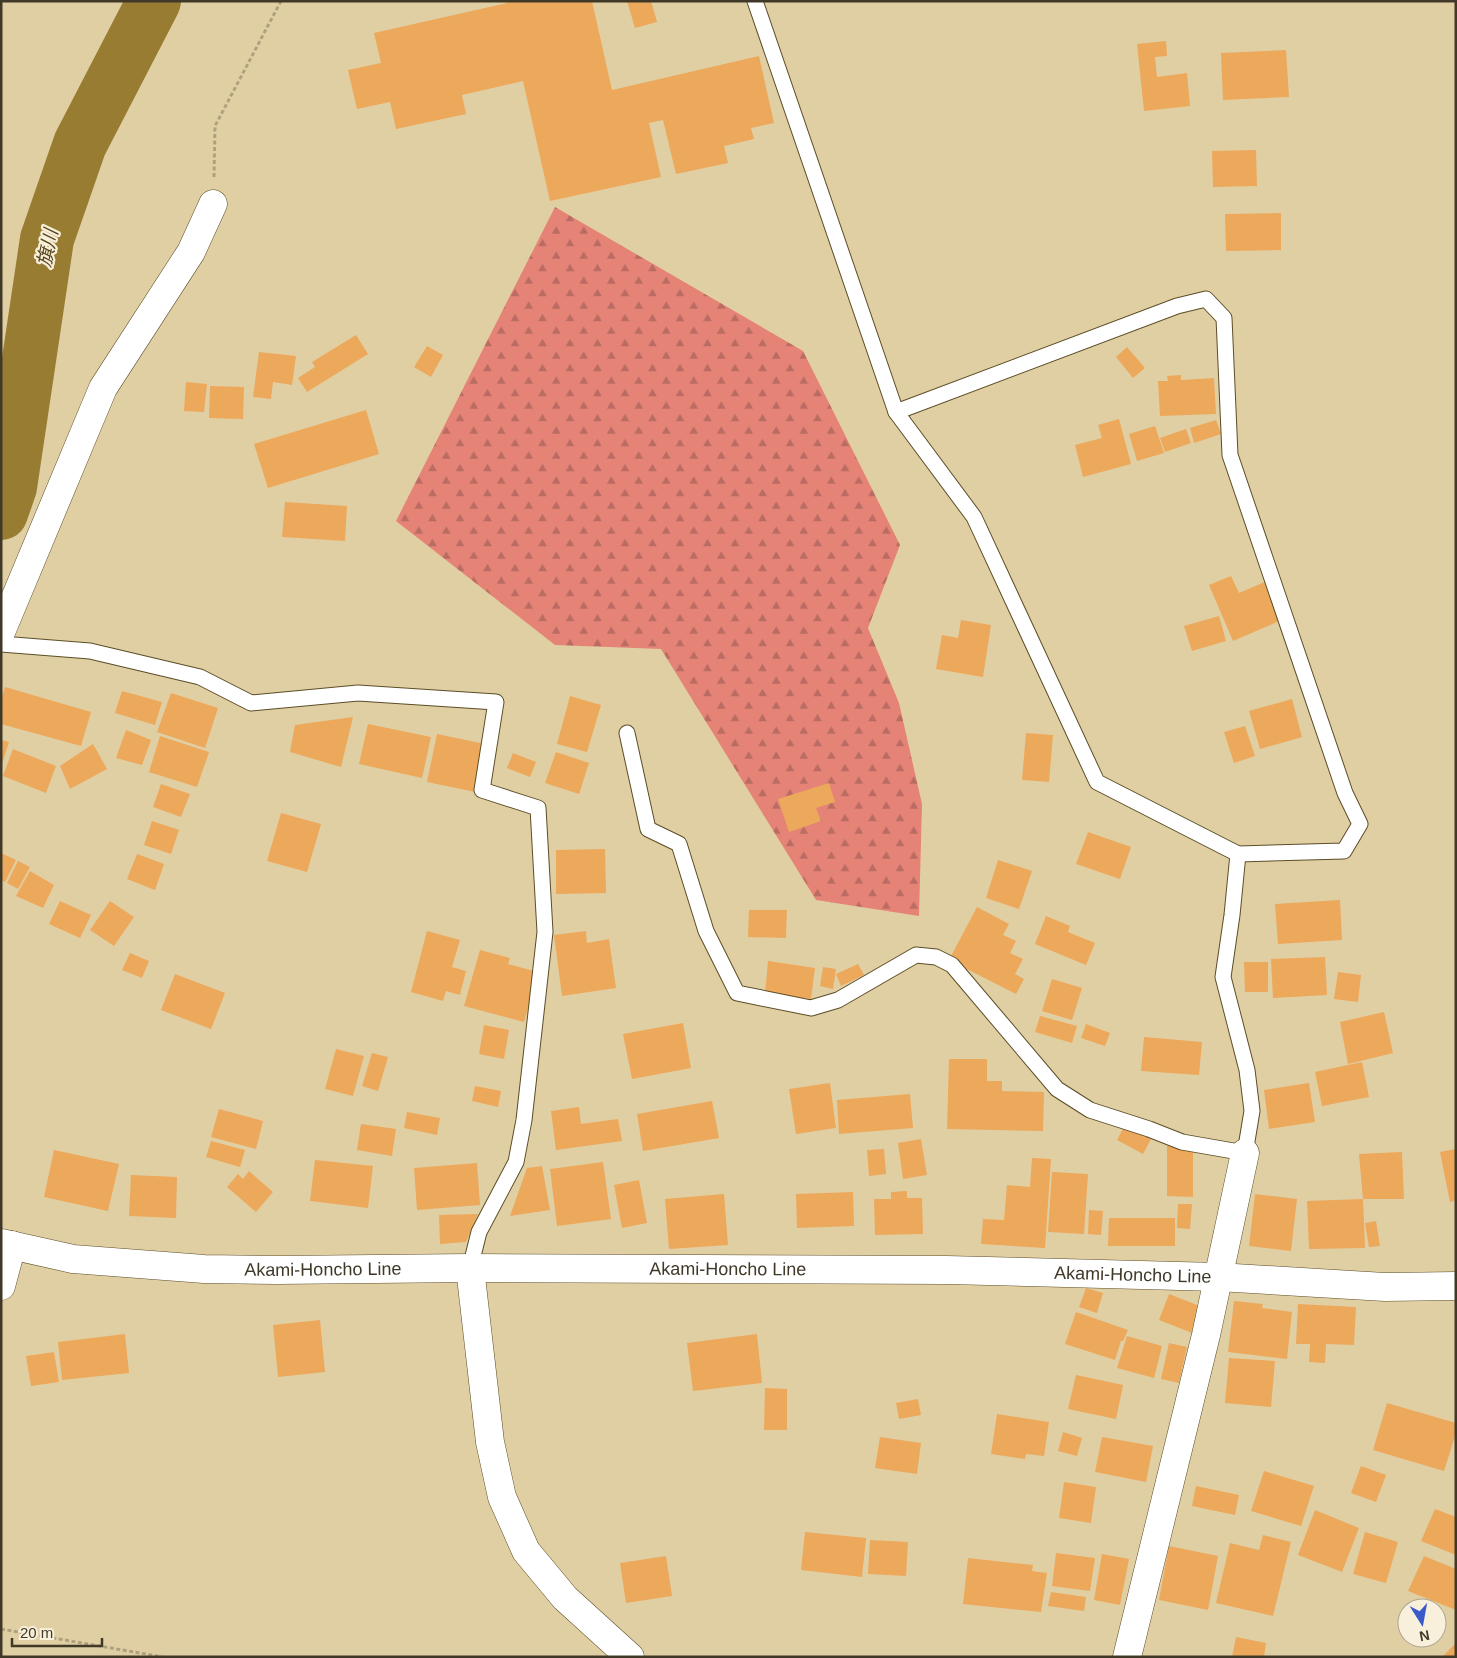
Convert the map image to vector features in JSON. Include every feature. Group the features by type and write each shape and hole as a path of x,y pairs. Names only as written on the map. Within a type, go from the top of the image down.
{"street":[{"path":"1,632 103,388 191,252 213,204"},
{"path":"1127,1657 1206,1335 1245,1153"},
{"path":"1,1286 6,1244"},
{"name":"Akami-Honcho Line","path":"6,1244 73,1258 204,1269 947,1270 1218,1277 1385,1288 1456,1286"},
{"path":"470,1268 490,1442 502,1497 526,1551 565,1598 630,1657"}],"lane":[{"path":"755,1 896,412 974,517 1097,782 1238,854 1344,851 1360,824 1345,793 1230,454 1224,318 1206,299 1177,306 896,412"},
{"path":"1,644 90,651 173,670 200,677 251,703 358,693 496,702 482,790 538,808 545,932 524,1120 516,1162 479,1232 470,1268"},
{"path":"628,733 648,829 679,844 706,931 737,993 811,1008 838,1000 916,955 936,957 952,965 1057,1089 1082,1105 1090,1110 1182,1142 1245,1153 1252,1111 1247,1070 1223,977 1232,916 1238,854"}],"path":[{"path":"213,204 215,126 281,1"},
{"path":"1,1629 163,1657"}],"green space":[{"path":"555,207 803,351 900,545 868,628 899,703 922,804 919,916 816,900 661,649 555,645 396,521"}],"building":[{"path":"507,1 592,1 612,90 759,56 774,123 751,128 754,139 724,146 728,163 676,174 663,120 649,123 661,177 550,201 523,81 462,95 466,114 396,129 390,102 357,109 348,70 381,63 374,33 507,3"},
{"path":"627,1 651,1 657,22 635,28"},
{"path":"1166,41 1167,56 1155,57 1157,77 1187,73 1190,106 1144,111 1137,44"},
{"path":"1286,50 1289,97 1223,100 1221,53"},
{"path":"1256,150 1257,186 1213,187 1212,151"},
{"path":"1281,213 1281,250 1226,251 1225,214"},
{"path":"356,335 368,354 307,392 298,378 315,367 312,362"},
{"path":"427,346 443,355 431,377 414,367"},
{"path":"1127,347 1145,368 1133,378 1116,357"},
{"path":"259,352 296,356 292,385 273,382 271,399 253,397"},
{"path":"1181,375 1181,380 1214,378 1216,414 1160,416 1158,381 1168,381 1167,376"},
{"path":"186,382 207,384 204,412 184,411"},
{"path":"210,386 244,387 243,419 209,418"},
{"path":"366,410 379,454 268,488 254,444"},
{"path":"1119,419 1131,464 1083,477 1075,445 1102,438 1098,425"},
{"path":"1216,420 1221,434 1194,443 1190,428"},
{"path":"1155,426 1164,453 1137,461 1129,434"},
{"path":"1186,429 1191,443 1165,452 1160,438"},
{"path":"285,502 347,506 345,541 282,537"},
{"path":"1231,576 1239,593 1267,581 1284,619 1233,641 1209,585"},
{"path":"1219,616 1226,641 1192,651 1184,626"},
{"path":"961,620 991,625 983,677 936,669 942,635 958,638"},
{"path":"5,687 91,712 81,746 1,724 1,700"},
{"path":"122,691 162,702 155,725 115,713"},
{"path":"171,693 218,708 205,748 157,732"},
{"path":"570,696 601,705 587,752 557,744"},
{"path":"1292,699 1302,737 1260,749 1249,711"},
{"path":"353,717 341,767 290,752 295,725"},
{"path":"368,724 431,737 422,778 359,764"},
{"path":"1245,726 1255,756 1234,763 1224,732"},
{"path":"126,730 151,740 142,765 116,758"},
{"path":"1026,733 1053,735 1049,782 1022,780"},
{"path":"437,734 485,744 475,792 427,782"},
{"path":"160,736 209,752 197,787 149,772"},
{"path":"1,740 9,742 2,764 1,764"},
{"path":"93,744 107,769 70,789 60,766"},
{"path":"13,749 56,766 46,793 3,776"},
{"path":"556,752 589,763 579,794 545,783"},
{"path":"513,753 536,762 530,777 507,768"},
{"path":"829,783 835,802 816,808 821,821 789,832 778,799"},
{"path":"161,784 190,794 181,817 153,807"},
{"path":"281,813 321,824 307,872 267,861"},
{"path":"152,821 179,830 171,854 144,845"},
{"path":"1088,832 1131,847 1120,879 1076,864"},
{"path":"605,849 606,893 556,894 556,850"},
{"path":"1,853 16,860 5,882 1,880"},
{"path":"137,854 164,864 155,890 127,879"},
{"path":"998,860 1032,871 1019,909 986,898"},
{"path":"18,861 30,867 18,889 7,883"},
{"path":"30,871 54,885 43,908 16,896"},
{"path":"1340,900 1342,940 1278,944 1275,904"},
{"path":"60,901 91,915 80,938 49,924"},
{"path":"110,901 134,917 114,946 90,930"},
{"path":"977,907 1009,924 1003,935 1016,941 1010,953 1023,959 1015,974 1024,979 1016,994 949,960"},
{"path":"749,910 787,910 786,938 748,937"},
{"path":"1046,916 1070,926 1068,932 1095,943 1086,965 1035,944"},
{"path":"427,931 460,940 452,967 466,971 460,995 446,991 443,1001 411,992"},
{"path":"586,931 587,943 609,939 616,988 562,996 554,935"},
{"path":"480,950 510,958 508,964 538,972 524,1022 464,1006"},
{"path":"130,953 149,961 142,978 122,970"},
{"path":"1325,957 1327,995 1273,998 1271,959"},
{"path":"768,961 815,968 811,999 765,993"},
{"path":"1244,962 1268,962 1268,992 1245,992"},
{"path":"858,964 864,975 841,986 836,974"},
{"path":"823,967 836,969 833,989 820,986"},
{"path":"1338,972 1361,975 1358,1002 1334,999"},
{"path":"175,974 225,993 211,1029 161,1010"},
{"path":"1052,979 1082,988 1072,1020 1042,1011"},
{"path":"1384,1012 1393,1053 1348,1064 1340,1022"},
{"path":"1040,1016 1077,1026 1072,1043 1035,1032"},
{"path":"683,1023 691,1068 632,1079 623,1034"},
{"path":"1086,1024 1110,1033 1105,1046 1081,1038"},
{"path":"484,1025 509,1030 504,1059 479,1054"},
{"path":"1144,1037 1202,1042 1199,1075 1141,1071"},
{"path":"336,1049 364,1056 353,1096 325,1089"},
{"path":"372,1053 388,1057 378,1091 362,1086"},
{"path":"949,1059 987,1059 987,1081 1002,1081 1002,1091 1044,1092 1043,1131 947,1129"},
{"path":"1362,1062 1369,1097 1322,1106 1315,1072"},
{"path":"830,1083 836,1128 796,1134 789,1089"},
{"path":"1309,1083 1315,1122 1269,1129 1264,1090"},
{"path":"475,1086 501,1091 498,1107 472,1101"},
{"path":"910,1094 913,1128 839,1134 837,1100"},
{"path":"712,1101 719,1138 643,1151 637,1114"},
{"path":"579,1107 581,1124 618,1119 622,1141 556,1150 551,1111"},
{"path":"219,1109 263,1121 256,1149 211,1137"},
{"path":"407,1112 440,1118 437,1135 404,1128"},
{"path":"361,1124 396,1129 392,1156 357,1150"},
{"path":"1125,1125 1151,1139 1143,1154 1117,1140"},
{"path":"921,1139 927,1175 903,1179 898,1143"},
{"path":"211,1141 245,1150 240,1167 206,1157"},
{"path":"1167,1146 1193,1146 1193,1197 1167,1196"},
{"path":"884,1149 886,1174 869,1176 867,1150"},
{"path":"1456,1149 1456,1200 1450,1202 1440,1152"},
{"path":"54,1150 119,1164 108,1211 44,1197"},
{"path":"1402,1152 1404,1199 1363,1199 1359,1154"},
{"path":"1032,1158 1051,1159 1045,1248 981,1244 983,1219 1004,1220 1007,1185 1030,1187"},
{"path":"315,1160 373,1166 368,1208 310,1201"},
{"path":"603,1162 611,1219 557,1226 550,1169"},
{"path":"477,1163 480,1205 417,1210 414,1168"},
{"path":"542,1166 550,1210 510,1216 527,1168"},
{"path":"249,1171 273,1192 256,1212 227,1187 238,1174 243,1179"},
{"path":"1052,1172 1088,1174 1084,1234 1048,1232"},
{"path":"131,1175 177,1177 176,1218 129,1216"},
{"path":"639,1180 647,1223 622,1228 614,1185"},
{"path":"907,1191 907,1198 922,1198 923,1234 875,1235 874,1199 891,1199 891,1192"},
{"path":"853,1192 854,1226 797,1228 796,1194"},
{"path":"724,1194 728,1245 669,1249 665,1199"},
{"path":"1255,1194 1297,1199 1291,1251 1249,1246"},
{"path":"1363,1199 1365,1248 1309,1249 1307,1201"},
{"path":"1178,1204 1192,1204 1190,1229 1177,1228"},
{"path":"1089,1210 1103,1211 1101,1235 1088,1234"},
{"path":"478,1214 466,1242 440,1244 439,1215"},
{"path":"1109,1218 1175,1218 1175,1246 1108,1246"},
{"path":"1376,1221 1380,1246 1369,1247 1365,1223"},
{"path":"1086,1288 1103,1293 1097,1313 1079,1307"},
{"path":"1169,1294 1202,1307 1192,1333 1159,1320"},
{"path":"1234,1301 1263,1304 1262,1308 1292,1312 1287,1359 1228,1352"},
{"path":"1298,1304 1356,1307 1354,1345 1326,1344 1325,1363 1309,1362 1310,1344 1296,1344"},
{"path":"1076,1312 1128,1330 1123,1341 1121,1341 1115,1360 1065,1344"},
{"path":"320,1320 325,1372 278,1377 273,1325"},
{"path":"125,1334 129,1373 62,1380 58,1342"},
{"path":"757,1334 762,1383 693,1391 687,1343"},
{"path":"1127,1336 1162,1346 1154,1378 1117,1368"},
{"path":"1169,1343 1187,1347 1179,1383 1161,1379"},
{"path":"54,1352 59,1382 31,1386 26,1356"},
{"path":"1229,1358 1275,1361 1271,1407 1225,1403"},
{"path":"1076,1375 1123,1385 1116,1419 1068,1409"},
{"path":"765,1388 787,1389 787,1430 764,1430"},
{"path":"918,1399 921,1415 899,1419 896,1403"},
{"path":"1387,1403 1456,1423 1456,1433 1444,1471 1373,1450"},
{"path":"997,1414 1049,1422 1044,1456 1026,1454 1025,1459 991,1454"},
{"path":"1063,1432 1082,1438 1077,1456 1058,1451"},
{"path":"880,1437 921,1443 917,1474 875,1468"},
{"path":"1102,1437 1153,1446 1146,1482 1095,1472"},
{"path":"1361,1466 1386,1475 1376,1502 1351,1493"},
{"path":"1264,1471 1314,1486 1301,1526 1251,1511"},
{"path":"1064,1482 1096,1487 1091,1523 1059,1518"},
{"path":"1196,1486 1239,1495 1235,1515 1192,1506"},
{"path":"1435,1509 1456,1517 1456,1555 1421,1541"},
{"path":"1315,1510 1359,1528 1342,1572 1298,1555"},
{"path":"805,1532 866,1538 862,1577 801,1570"},
{"path":"1365,1532 1398,1542 1386,1583 1353,1574"},
{"path":"1263,1535 1291,1542 1273,1616 1216,1603 1230,1543 1259,1550"},
{"path":"870,1540 908,1542 906,1576 868,1574"},
{"path":"1169,1546 1218,1556 1208,1610 1159,1600"},
{"path":"1056,1553 1095,1558 1090,1591 1052,1586"},
{"path":"1102,1554 1129,1559 1120,1605 1094,1600"},
{"path":"666,1556 672,1596 626,1603 620,1563"},
{"path":"1424,1556 1456,1569 1456,1610 1447,1606 1447,1598 1426,1598 1408,1591"},
{"path":"968,1558 1033,1565 1032,1571 1047,1573 1041,1612 963,1604"},
{"path":"1051,1592 1086,1597 1084,1611 1048,1606"},
{"path":"1236,1637 1266,1643 1264,1657 1232,1657"},
{"path":"1456,1643 1456,1657 1442,1657"}],"waterway":[{"name":"旗川","path":"1,513 10,487 47,239 80,144 154,1"}]}
